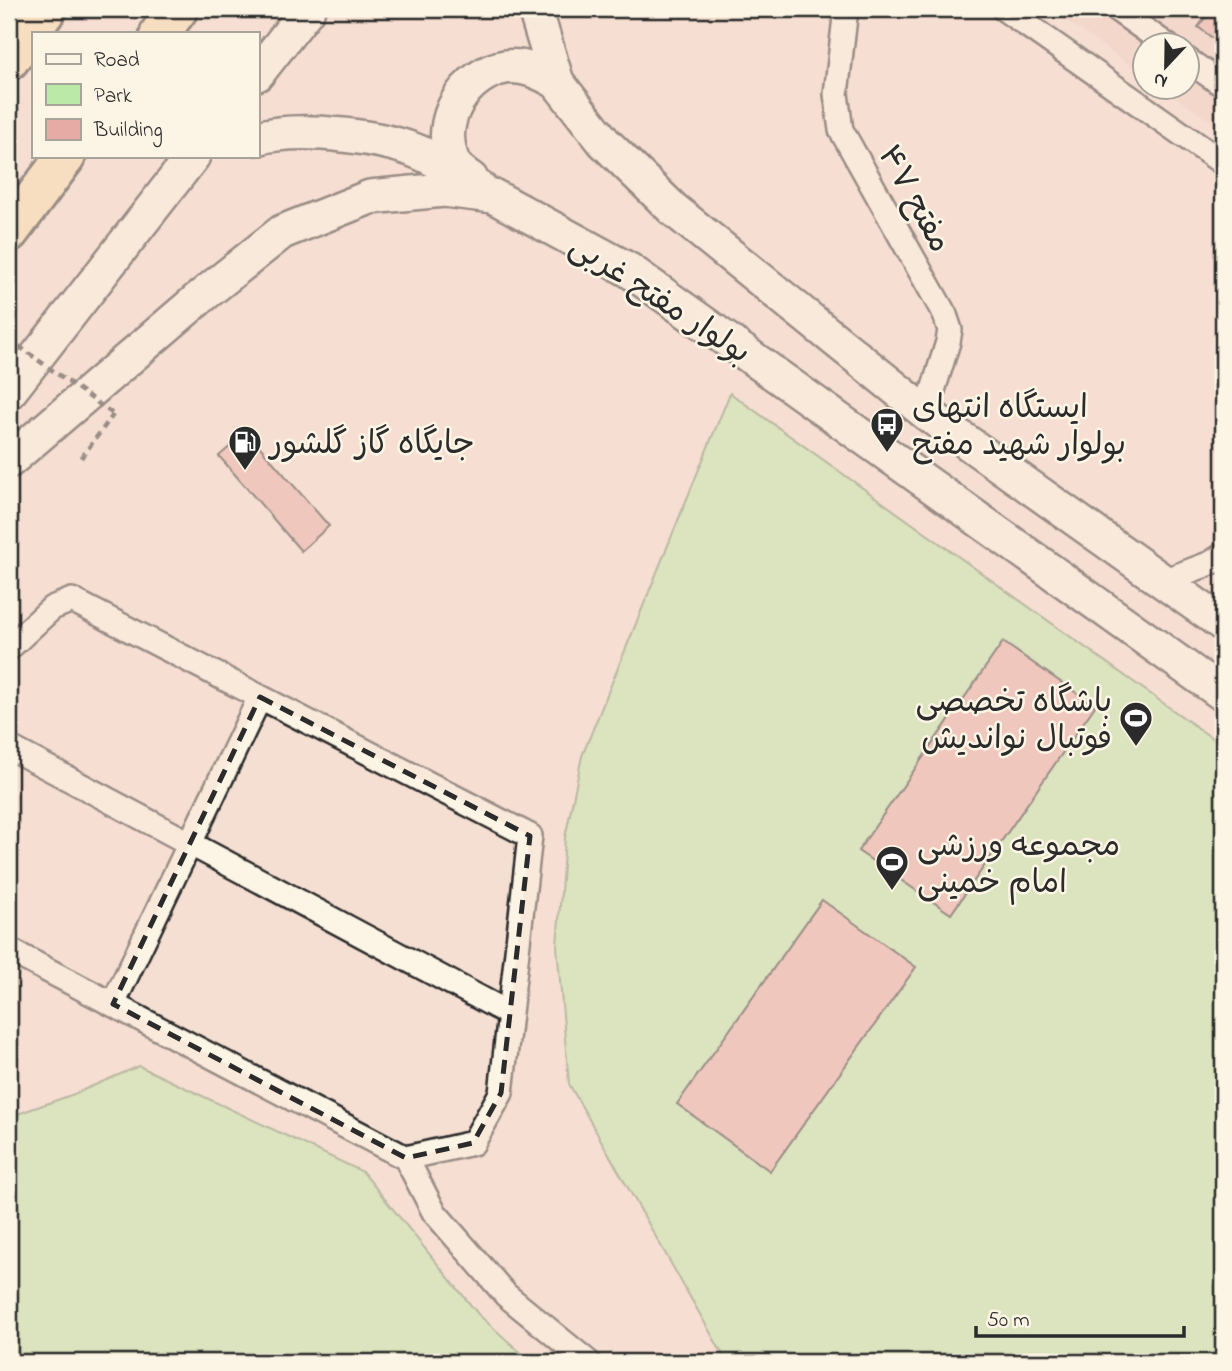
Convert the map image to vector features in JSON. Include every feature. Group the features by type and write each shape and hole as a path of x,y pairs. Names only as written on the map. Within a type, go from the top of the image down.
{"highway":[{"path":"9,60 47,9"},
{"path":"161,32 178,9"},
{"path":"9,232 64,158"}],"main road":[{"path":"259,71 308,9"},
{"name":"بولوار مفتح غربی","path":"536,9 557,82 604,142 673,209 926,414 1223,624"},
{"path":"493,196 460,171 452,160 449,144 450,118 461,93 481,76 507,67 534,69 557,82"},
{"path":"259,138 296,133 379,141 425,155 493,196"},
{"path":"9,392 196,159"},
{"name":"بولوار مفتح غربی","path":"9,461 197,300 282,232 370,197 444,190 493,196 629,270 1223,694"}],"street":[{"name":"مفتح ۴۷","path":"846,9 836,94 841,130 945,315 950,330 926,414"},
{"path":"1004,9 1223,163"},
{"path":"1116,9 1148,32"},
{"path":"1200,69 1223,85"},
{"path":"1163,581 1223,555"},
{"path":"9,648 52,608 72,600 530,836 501,1093 473,1143 406,1158"},
{"path":"113,1004 260,697"},
{"path":"9,747 510,1014"},
{"path":"9,950 406,1158 434,1212 506,1295 588,1362"}],"path":[{"path":"9,340 113,414 82,458"}],"highlighted area":[{"path":"260,697 530,836 501,1093 473,1143 406,1158 113,1004"}],"shaded area":[{"path":"1049,9 1223,9 1223,130 1182,102 1200,102 1200,32 1130,32 1130,65"}],"green space":[{"name":"مجموعه ورزشی امام خمینی","path":"730,393 1223,746 1223,1362 727,1362 569,1084 557,946 565,838 582,756"},
{"path":"139,1066 363,1172 478,1314 531,1362 9,1362 9,1117 74,1094"}],"building":[{"path":"1212,9 1223,9 1223,46 1198,27"},
{"path":"247,432 329,526 301,551 219,456"},
{"path":"1003,642 1095,706 951,914 858,851"},
{"path":"822,900 916,967 770,1171 677,1104"}],"place":[{"name":"ایستگاه انتهای بولوار شهید مفتح","path":"887,454"},
{"name":"جایگاه گاز گلشور","path":"245,472"},
{"name":"باشگاه تخصصی فوتبال نواندیش","path":"1136,748"},
{"name":"مجموعه ورزشی امام خمینی","path":"892,892"}]}
